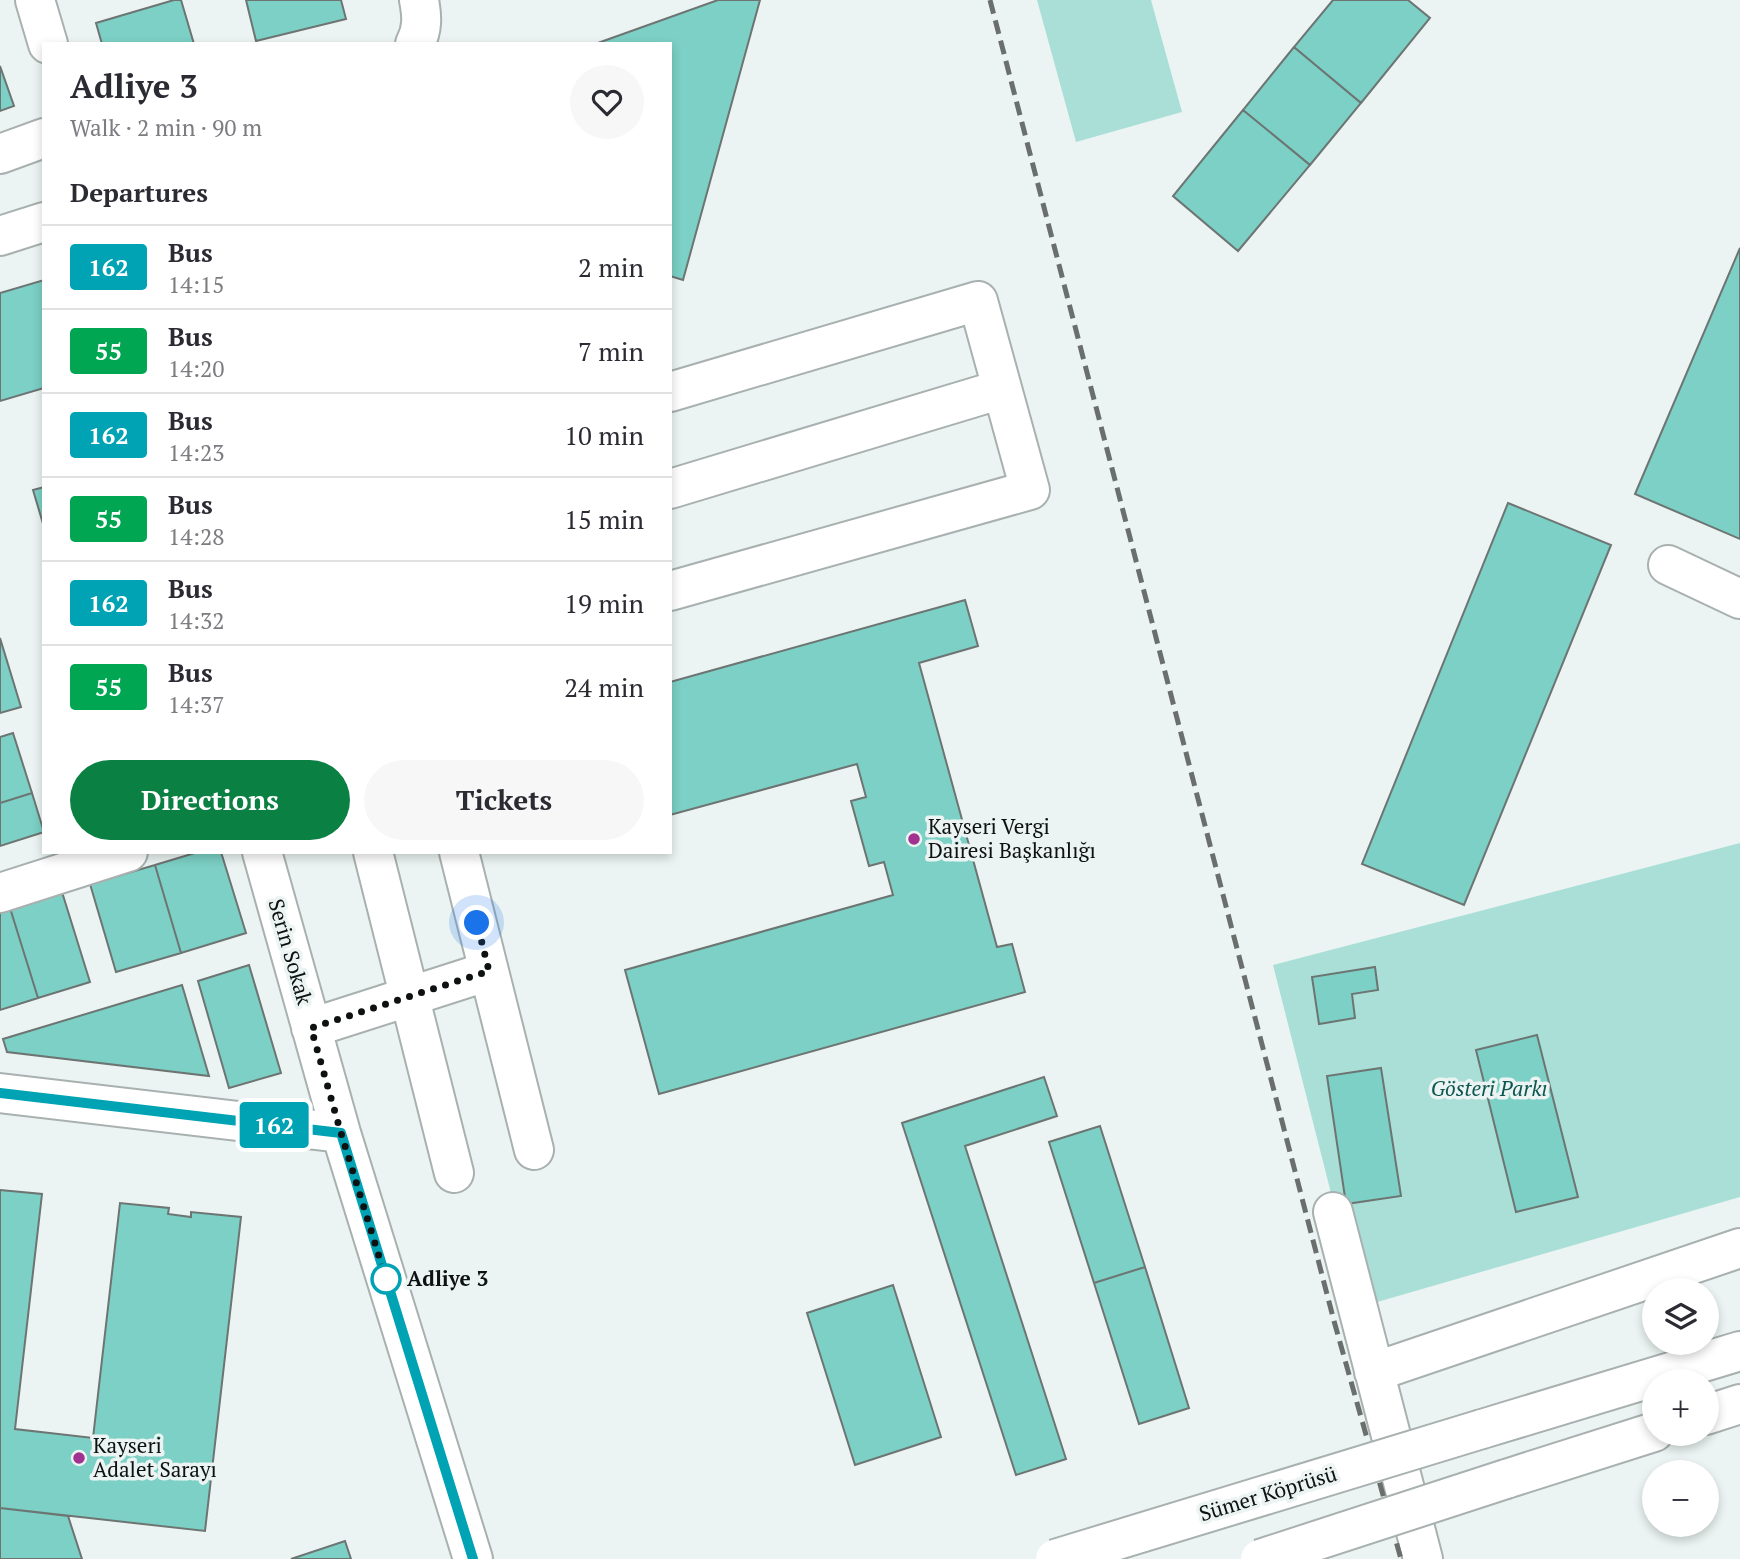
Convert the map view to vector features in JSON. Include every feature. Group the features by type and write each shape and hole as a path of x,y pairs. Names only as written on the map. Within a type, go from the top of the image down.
{"street":[{"path":"35,0 47,42"},
{"path":"416,42 422,26 419,0"},
{"path":"0,154 42,139"},
{"path":"0,236 42,223"},
{"path":"672,391 978,302 1030,490 672,590"},
{"path":"672,488 1002,389"},
{"path":"1668,565 1740,599"},
{"path":"0,892 122,854"},
{"name":"Serin Sokak","path":"263,854 341,1133 473,1559"},
{"path":"374,854 454,1173"},
{"path":"460,854 534,1150"},
{"path":"311,1028 489,971"},
{"path":"0,1093 341,1133"},
{"path":"1333,1212 1423,1559"},
{"path":"1374,1372 1740,1248"},
{"name":"Sümer Köprüsü","path":"1055,1559 1740,1351"},
{"path":"1719,1411 1740,1404"},
{"path":"1260,1559 1642,1436"}],"green space":[{"path":"1037,0 1151,0 1182,112 1076,142"},
{"name":"Gösteri Parkı","path":"1740,843 1740,1197 1360,1307 1273,965"}],"building":[{"path":"181,0 193,42 101,42 96,23"},
{"path":"246,0 341,0 346,19 256,41"},
{"path":"718,0 760,0 683,280 672,277 672,42 601,42"},
{"path":"1333,0 1408,0 1430,18 1361,103 1294,47"},
{"path":"1294,47 1361,103 1310,165 1243,110"},
{"path":"0,66 14,106 0,111"},
{"path":"1243,110 1310,165 1238,251 1173,196"},
{"path":"1740,248 1740,539 1635,494"},
{"path":"42,281 42,389 0,401 0,293"},
{"path":"42,488 42,520 33,490"},
{"path":"1508,503 1611,545 1464,905 1362,864"},
{"name":"Kayseri Vergi Dairesi Başkanlığı","path":"965,600 978,646 919,663 997,947 1012,944 1025,992 659,1094 625,970 893,895 884,862 869,866 851,801 866,797 857,764 672,814 672,681"},
{"path":"0,638 21,707 0,713"},
{"path":"13,733 32,793 0,803 0,737"},
{"path":"32,793 42,833 0,846 0,803"},
{"path":"191,854 222,854 246,933 181,953 155,865"},
{"path":"155,865 181,953 116,972 90,884"},
{"path":"62,892 90,982 38,998 10,908"},
{"path":"10,908 38,998 0,1010 0,911"},
{"path":"249,965 281,1073 229,1088 198,981"},
{"path":"1375,967 1378,990 1352,994 1355,1018 1319,1024 1312,977"},
{"path":"182,985 209,1076 7,1052 3,1039"},
{"path":"1537,1035 1578,1197 1516,1212 1476,1050"},
{"path":"1381,1068 1401,1196 1346,1204 1327,1076"},
{"path":"1044,1077 1057,1116 965,1146 1066,1459 1016,1475 902,1123"},
{"path":"1100,1126 1145,1267 1094,1283 1049,1142"},
{"path":"0,1190 42,1194 15,1429 93,1438 120,1203 169,1208 168,1214 191,1217 191,1212 241,1217 205,1531 0,1508"},
{"path":"1145,1267 1189,1408 1139,1424 1094,1283"},
{"path":"893,1285 941,1437 855,1465 807,1313"},
{"path":"0,1508 68,1516 82,1559 0,1559"},
{"path":"345,1541 351,1559 291,1559"}],"railway":[{"path":"990,0 1334,1321 1401,1559"}],"bus line":[{"name":"162","path":"0,1093 341,1133 473,1559"}],"place":[{"name":"Kayseri Vergi Dairesi Başkanlığı","path":"914,839"},
{"name":"Adliye 3","path":"386,1279"},
{"name":"Kayseri Adalet Sarayı","path":"79,1458"}],"route":[{"path":"386,1279 311,1028 489,971 477,923"}]}
